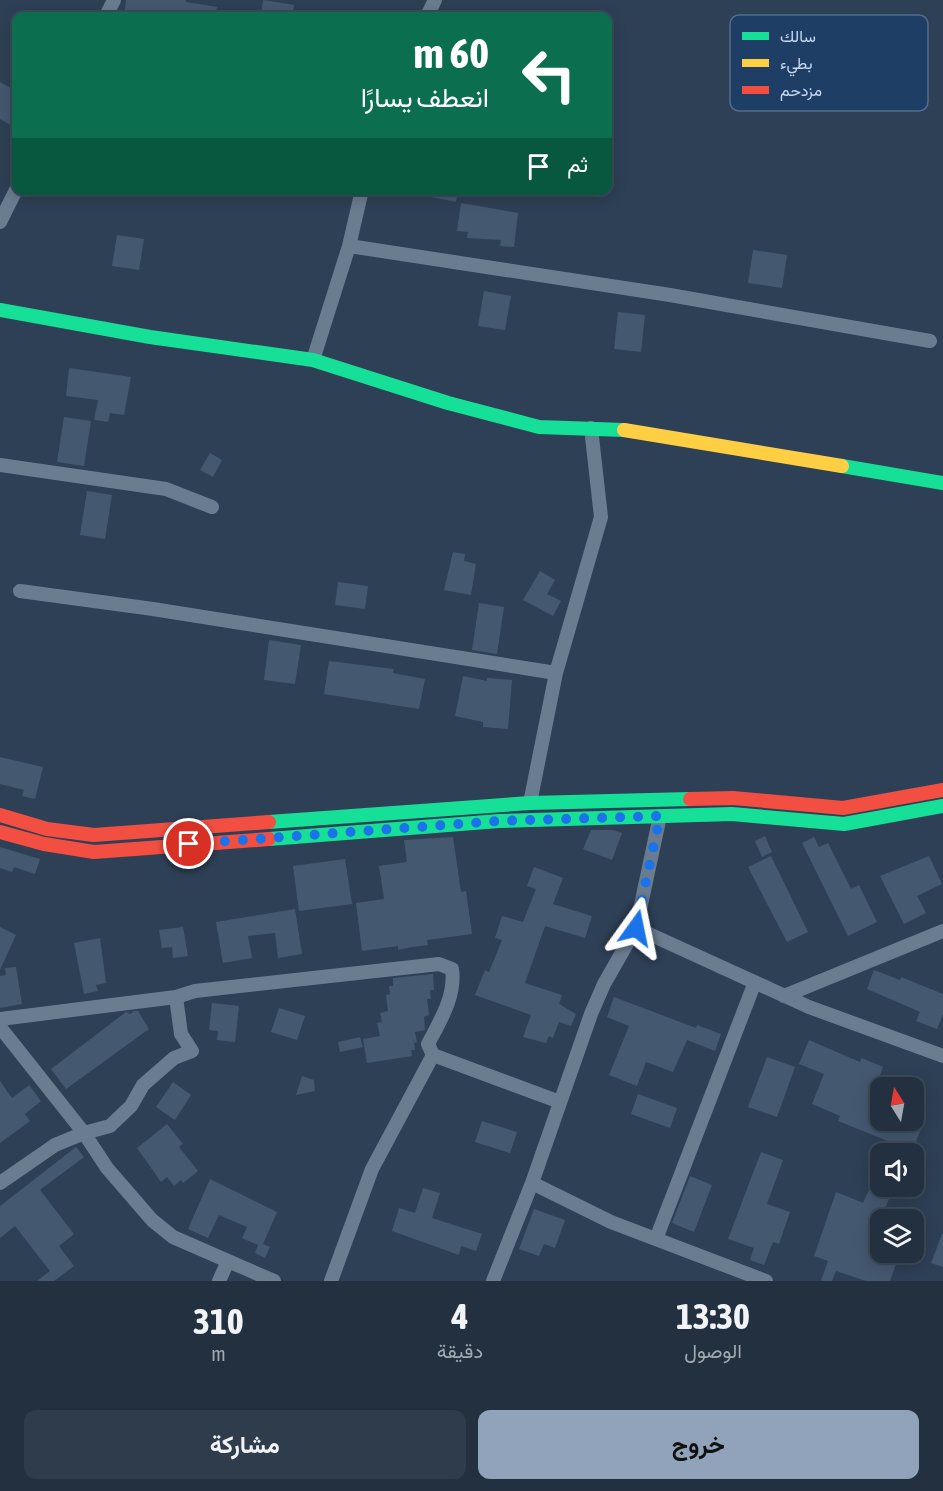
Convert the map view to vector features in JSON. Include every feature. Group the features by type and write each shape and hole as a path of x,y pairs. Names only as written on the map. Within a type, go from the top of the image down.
{"street":[{"path":"0,222 14,195"},
{"path":"312,360 349,246 361,195"},
{"path":"349,246 670,295 930,341"},
{"path":"0,310 150,337 312,360 448,403 539,426 634,430 943,483"},
{"path":"530,804 556,674 601,517 591,428"},
{"path":"0,465 166,489 212,507"},
{"path":"20,591 153,609 556,674"},
{"path":"0,815 47,829 94,836 530,804 733,798 843,808 943,790"},
{"path":"0,832 44,844 94,852 499,821 732,814 844,824 943,806"},
{"path":"493,1281 532,1183 591,1014 636,928 660,816"},
{"path":"636,928 784,996 943,1056"},
{"path":"784,996 943,931"},
{"path":"0,1019 176,997 195,991 439,964 452,969 454,980 449,1003 428,1044 433,1055 560,1102"},
{"path":"656,1239 755,982"},
{"path":"0,1183 55,1145 84,1133 111,1126 121,1118 143,1085 174,1058 192,1050 181,1034 176,997"},
{"path":"0,1027 84,1133 107,1168 152,1220 173,1237 274,1281"},
{"path":"331,1281 372,1169 433,1055"},
{"path":"532,1183 611,1222 766,1281"},
{"path":"219,1281 228,1261"}],"building":[{"path":"126,0 186,0 186,2 217,7 216,12 124,12"},
{"path":"263,0 294,5 293,12 262,12"},
{"path":"0,82 12,89 12,126 0,119"},
{"path":"422,195 457,195 456,202"},
{"path":"461,203 518,213 514,247 500,246 501,240 467,238 468,232 457,231"},
{"path":"117,235 144,239 139,270 112,266"},
{"path":"753,250 787,255 782,288 748,283"},
{"path":"484,291 511,296 505,330 478,326"},
{"path":"618,312 645,315 641,352 614,349"},
{"path":"69,368 131,377 124,415 110,413 108,422 94,420 98,400 66,396"},
{"path":"64,417 91,421 84,466 57,462"},
{"path":"210,453 222,460 213,477 200,470"},
{"path":"87,491 112,495 105,539 80,535"},
{"path":"453,552 465,554 464,561 476,564 471,595 444,590"},
{"path":"540,571 555,580 547,594 561,601 553,616 523,600"},
{"path":"338,582 368,586 365,609 335,605"},
{"path":"479,603 504,607 497,654 472,650"},
{"path":"269,640 301,645 295,684 264,680"},
{"path":"329,661 394,669 393,673 425,679 419,709 324,694"},
{"path":"463,676 487,681 487,678 512,680 508,729 483,727 483,722 455,716"},
{"path":"0,757 43,767 35,799 22,796 24,790 0,784"},
{"path":"591,830 613,830 622,833 612,860 583,849"},
{"path":"765,836 772,852 762,857 755,841"},
{"path":"453,837 461,892 466,891 472,934 427,940 428,945 398,950 398,946 362,951 356,903 384,899 379,866 407,862 404,840"},
{"path":"814,837 819,847 828,843 851,889 859,885 877,922 848,936 802,843"},
{"path":"0,847 40,859 35,874 14,867 12,872 0,868"},
{"path":"771,856 808,932 787,942 748,867"},
{"path":"929,856 942,884 917,896 926,913 904,924 880,876"},
{"path":"345,859 352,904 299,911 293,866"},
{"path":"534,867 563,878 553,904 592,916 585,938 545,926 525,983 562,995 559,1004 576,1014 571,1026 559,1022 553,1038 549,1036 546,1043 523,1037 531,1015 475,995 485,970 489,972 502,940 495,938 502,916 523,922 536,889 527,886"},
{"path":"295,909 302,954 278,958 275,933 248,936 252,958 223,963 216,922"},
{"path":"0,927 16,935 0,970"},
{"path":"183,927 188,956 173,958 172,947 162,948 159,930"},
{"path":"100,938 106,983 96,985 98,991 84,994 74,943"},
{"path":"16,967 22,1004 0,1008 0,976 6,975 5,968"},
{"path":"874,970 900,980 901,977 943,994 943,1014 937,1029 916,1021 920,1012 867,989"},
{"path":"433,974 434,990 430,990 431,999 427,999 429,1015 424,1017 425,1030 415,1032 417,1042 414,1043 415,1050 411,1050 412,1056 367,1063 363,1039 380,1036 377,1023 382,1022 380,1013 388,1011 386,995 390,994 389,986 393,986 393,978"},
{"path":"614,997 696,1028 697,1025 721,1034 715,1051 687,1040 673,1072 646,1062 637,1086 609,1075 629,1026 607,1017"},
{"path":"212,1003 239,1006 235,1042 217,1040 218,1031 209,1030"},
{"path":"279,1008 305,1016 297,1040 271,1032"},
{"path":"138,1011 149,1029 66,1089 51,1069 126,1012 130,1014"},
{"path":"360,1037 363,1047 340,1052 338,1042"},
{"path":"809,1040 860,1062 862,1058 883,1067 879,1077 870,1077 870,1131 920,1131 915,1143 890,1143 838,1121 840,1116 812,1104 824,1074 799,1064"},
{"path":"767,1057 795,1067 777,1117 748,1107"},
{"path":"302,1076 314,1080 315,1091 296,1095"},
{"path":"0,1081 12,1098 29,1085 41,1101 25,1114 30,1121 0,1143"},
{"path":"173,1082 191,1095 175,1120 156,1107"},
{"path":"638,1094 677,1108 670,1128 631,1114"},
{"path":"482,1121 517,1132 510,1153 475,1142"},
{"path":"167,1124 183,1144 179,1147 198,1171 183,1183 181,1180 174,1186 167,1177 161,1182 137,1148"},
{"path":"76,1147 84,1157 40,1190 74,1234 59,1246 74,1266 54,1281 37,1281 50,1271 15,1226 0,1238 0,1206"},
{"path":"761,1152 783,1160 767,1204 790,1212 779,1244 773,1242 764,1265 750,1260 754,1248 728,1239"},
{"path":"690,1176 712,1185 694,1232 672,1223"},
{"path":"210,1179 277,1212 263,1244 270,1247 265,1258 255,1253 258,1245 242,1238 247,1227 219,1215 208,1238 188,1229"},
{"path":"423,1188 440,1193 432,1218 482,1234 476,1251 461,1246 459,1255 392,1231 399,1208 415,1213"},
{"path":"869,1190 870,1197 889,1199 885,1209 870,1209 868,1248 870,1249 870,1263 896,1263 890,1281 866,1281 836,1271 832,1281 821,1281 828,1261 814,1256 836,1192 863,1203"},
{"path":"534,1209 565,1220 555,1248 544,1244 539,1256 519,1249"},
{"path":"943,1234 943,1267 931,1263"}],"traffic: fast":[{"path":"0,310 150,337 313,360 448,403 539,427 624,430"},
{"path":"842,466 943,483"},
{"path":"269,822 530,803 690,799"},
{"path":"269,839 499,821 732,814 844,824 943,806"}],"traffic: slow":[{"path":"624,430 842,466"}],"traffic: jam":[{"path":"690,799 733,798 843,808 943,790"},
{"path":"0,815 47,829 94,835 269,822"},
{"path":"0,832 44,844 94,852 269,839"}],"route":[{"path":"189,844 499,821 660,816 636,928"}]}
